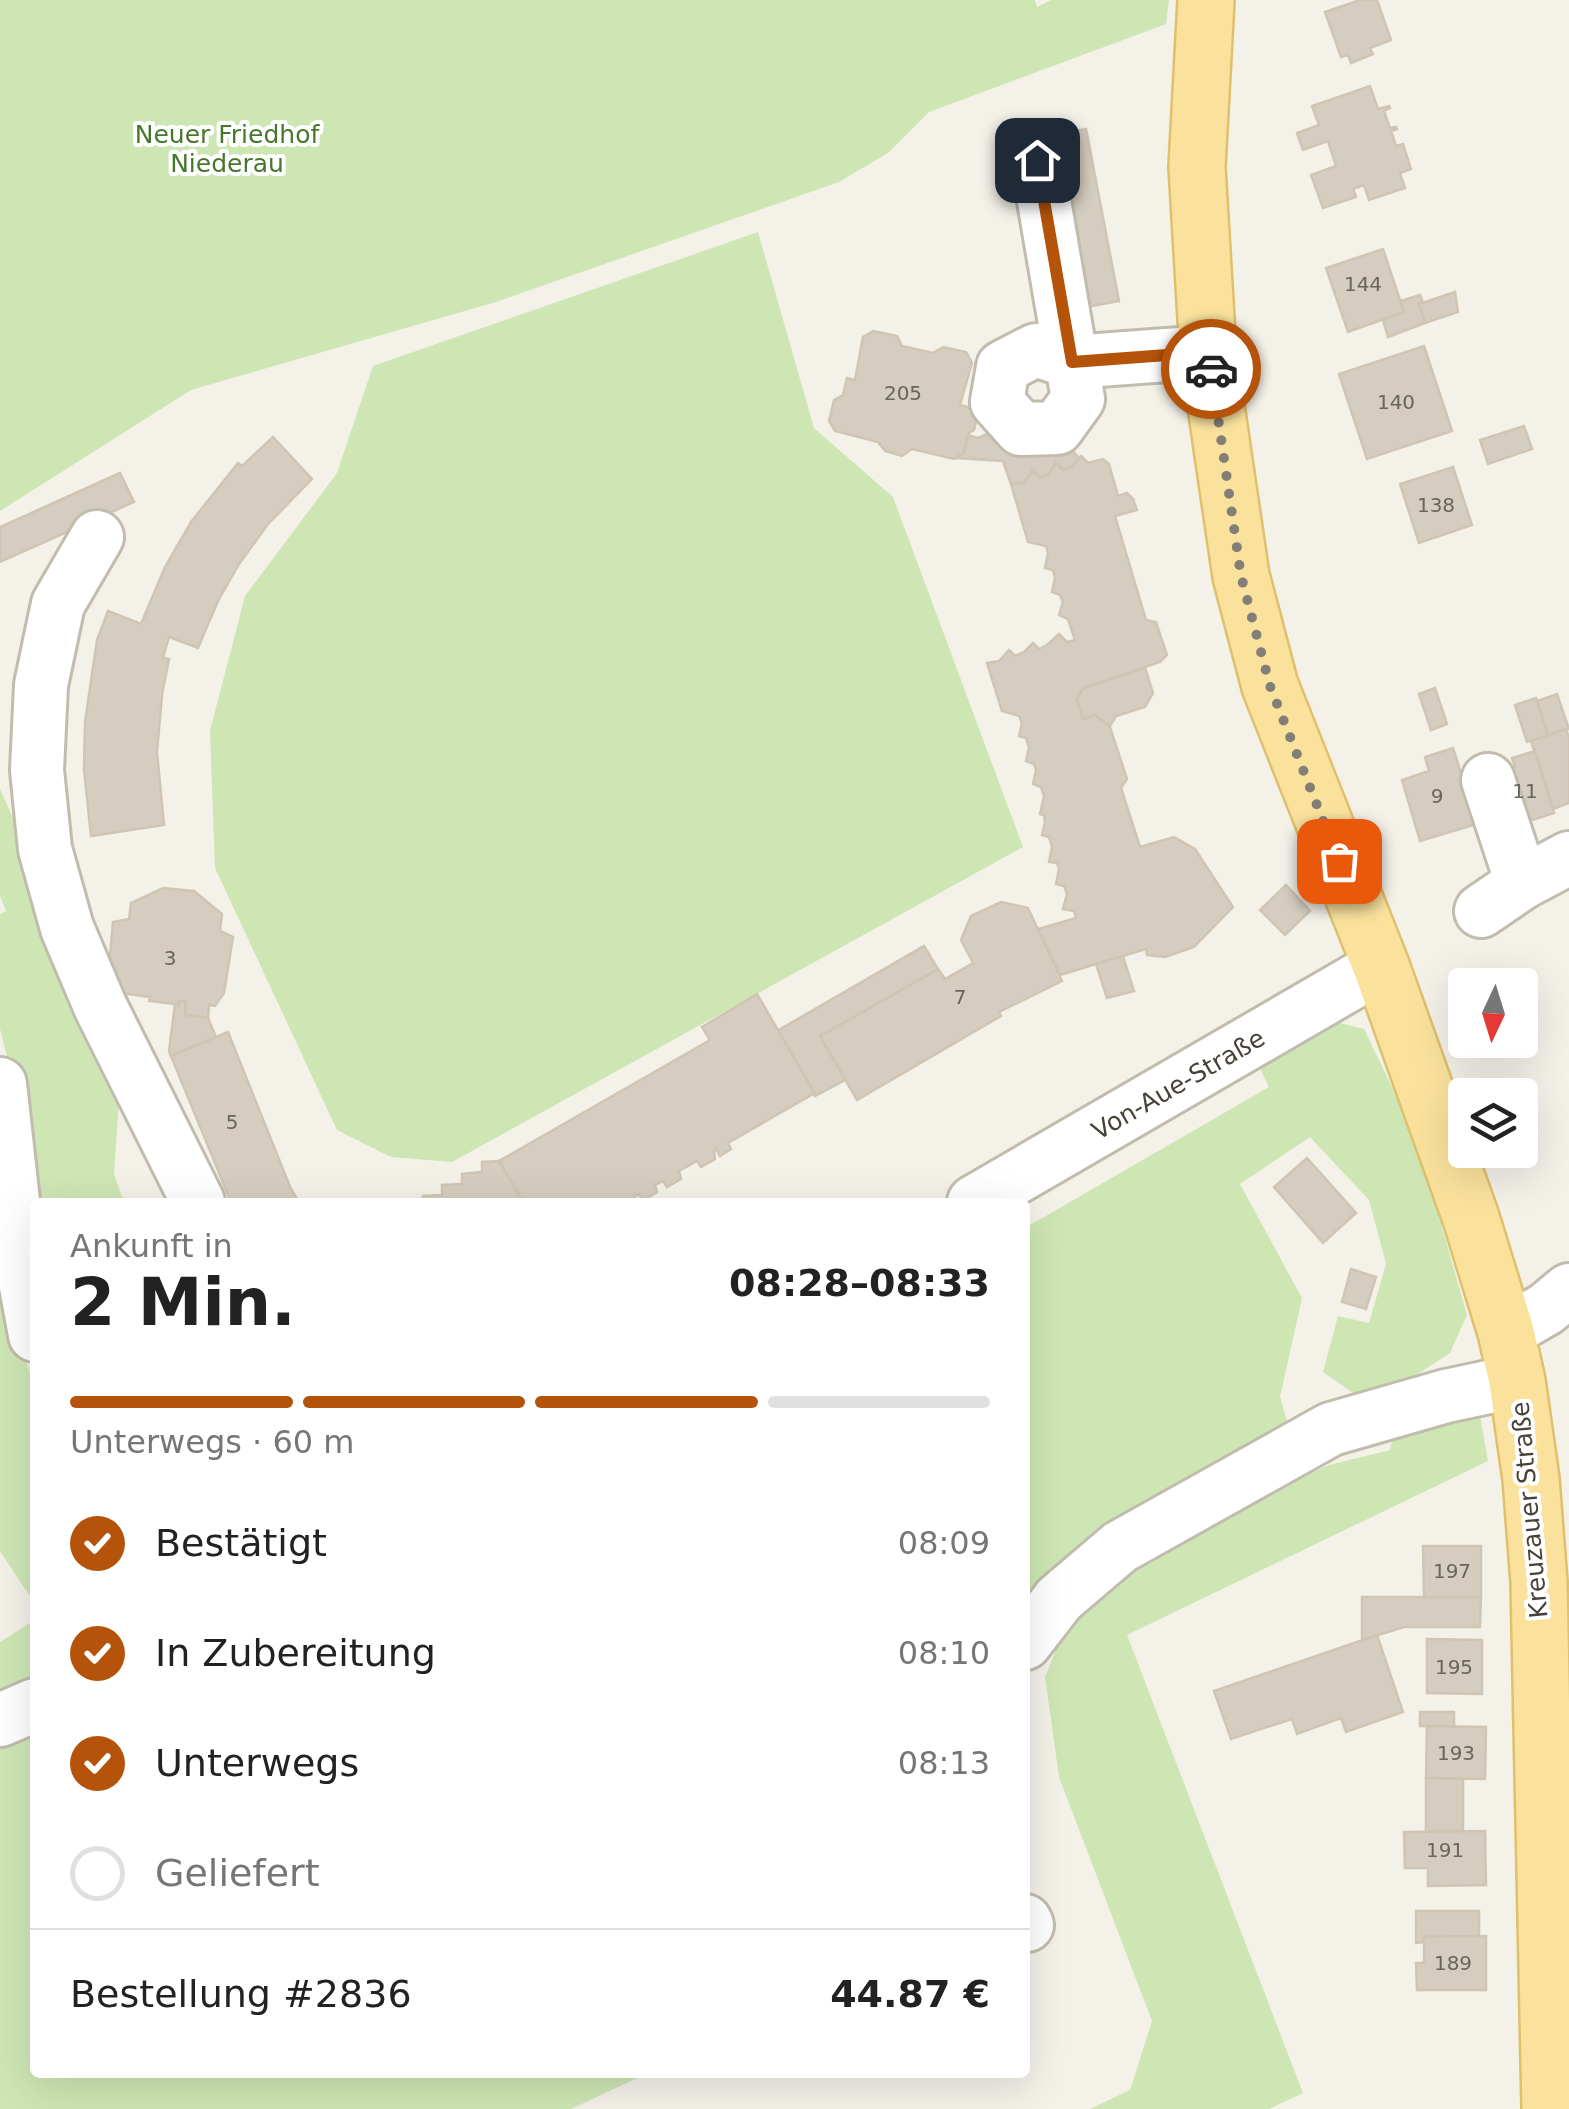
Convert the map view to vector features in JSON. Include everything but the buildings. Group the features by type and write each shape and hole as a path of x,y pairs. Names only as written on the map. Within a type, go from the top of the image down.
{"main road":[{"name":"Kreuzauer Straße","path":"1206,0 1197,166 1208,352 1241,576 1270,686 1380,966 1472,1218 1511,1356 1531,1479 1539,1582 1550,2109"}],"street":[{"path":"1037,160 1072,362 1208,352"},
{"path":"96,537 58,604 41,685 37,770 46,849 67,928 100,1006 196,1198"},
{"path":"1488,780 1502,897 1569,858"},
{"name":"Von-Aue-Straße","path":"981,1198 1380,966"},
{"path":"0,1084 17,1238 30,1307"},
{"path":"1030,1637 1059,1599 1120,1548 1331,1429 1446,1396 1511,1356 1546,1309 1569,1290"},
{"path":"0,1720 30,1707"}],"green space":[{"name":"Neuer Friedhof Niederau","path":"0,0 1035,0 1037,7 1051,0 1169,0 1166,24 929,112 888,153 839,182 496,302 191,390 0,511"},
{"path":"758,232 814,428 893,497 1023,847 452,1162 391,1157 337,1130 215,868 210,731 245,596 337,473 373,366"},
{"path":"0,789 120,1087 114,1174 124,1198 34,1198 0,1029 0,914 6,911 0,896"},
{"path":"1328,1020 1364,1029 1417,1139 1467,1315 1450,1353 1407,1381 1353,1393 1323,1372 1338,1316 1369,1323 1386,1264 1369,1200 1310,1137 1240,1184 1302,1298 1280,1397 1291,1435 1030,1616 1030,1225 1269,1087 1254,1057"},
{"path":"0,1241 12,1313 30,1374 30,1596 0,1551"},
{"path":"1480,1415 1488,1461 1127,1635 1303,2093 1269,2109 1090,2109 1130,2090 1152,2021 1059,1777 1045,1677 1073,1608 1128,1557 1329,1465 1390,1450 1396,1426"},
{"path":"30,1623 30,2078 637,2078 571,2109 0,2109 0,1642"}],"way so far":[{"path":"1211,369 1241,576 1270,686 1339,861"}],"route":[{"path":"1037,160 1072,362 1208,352 1211,369"}]}
